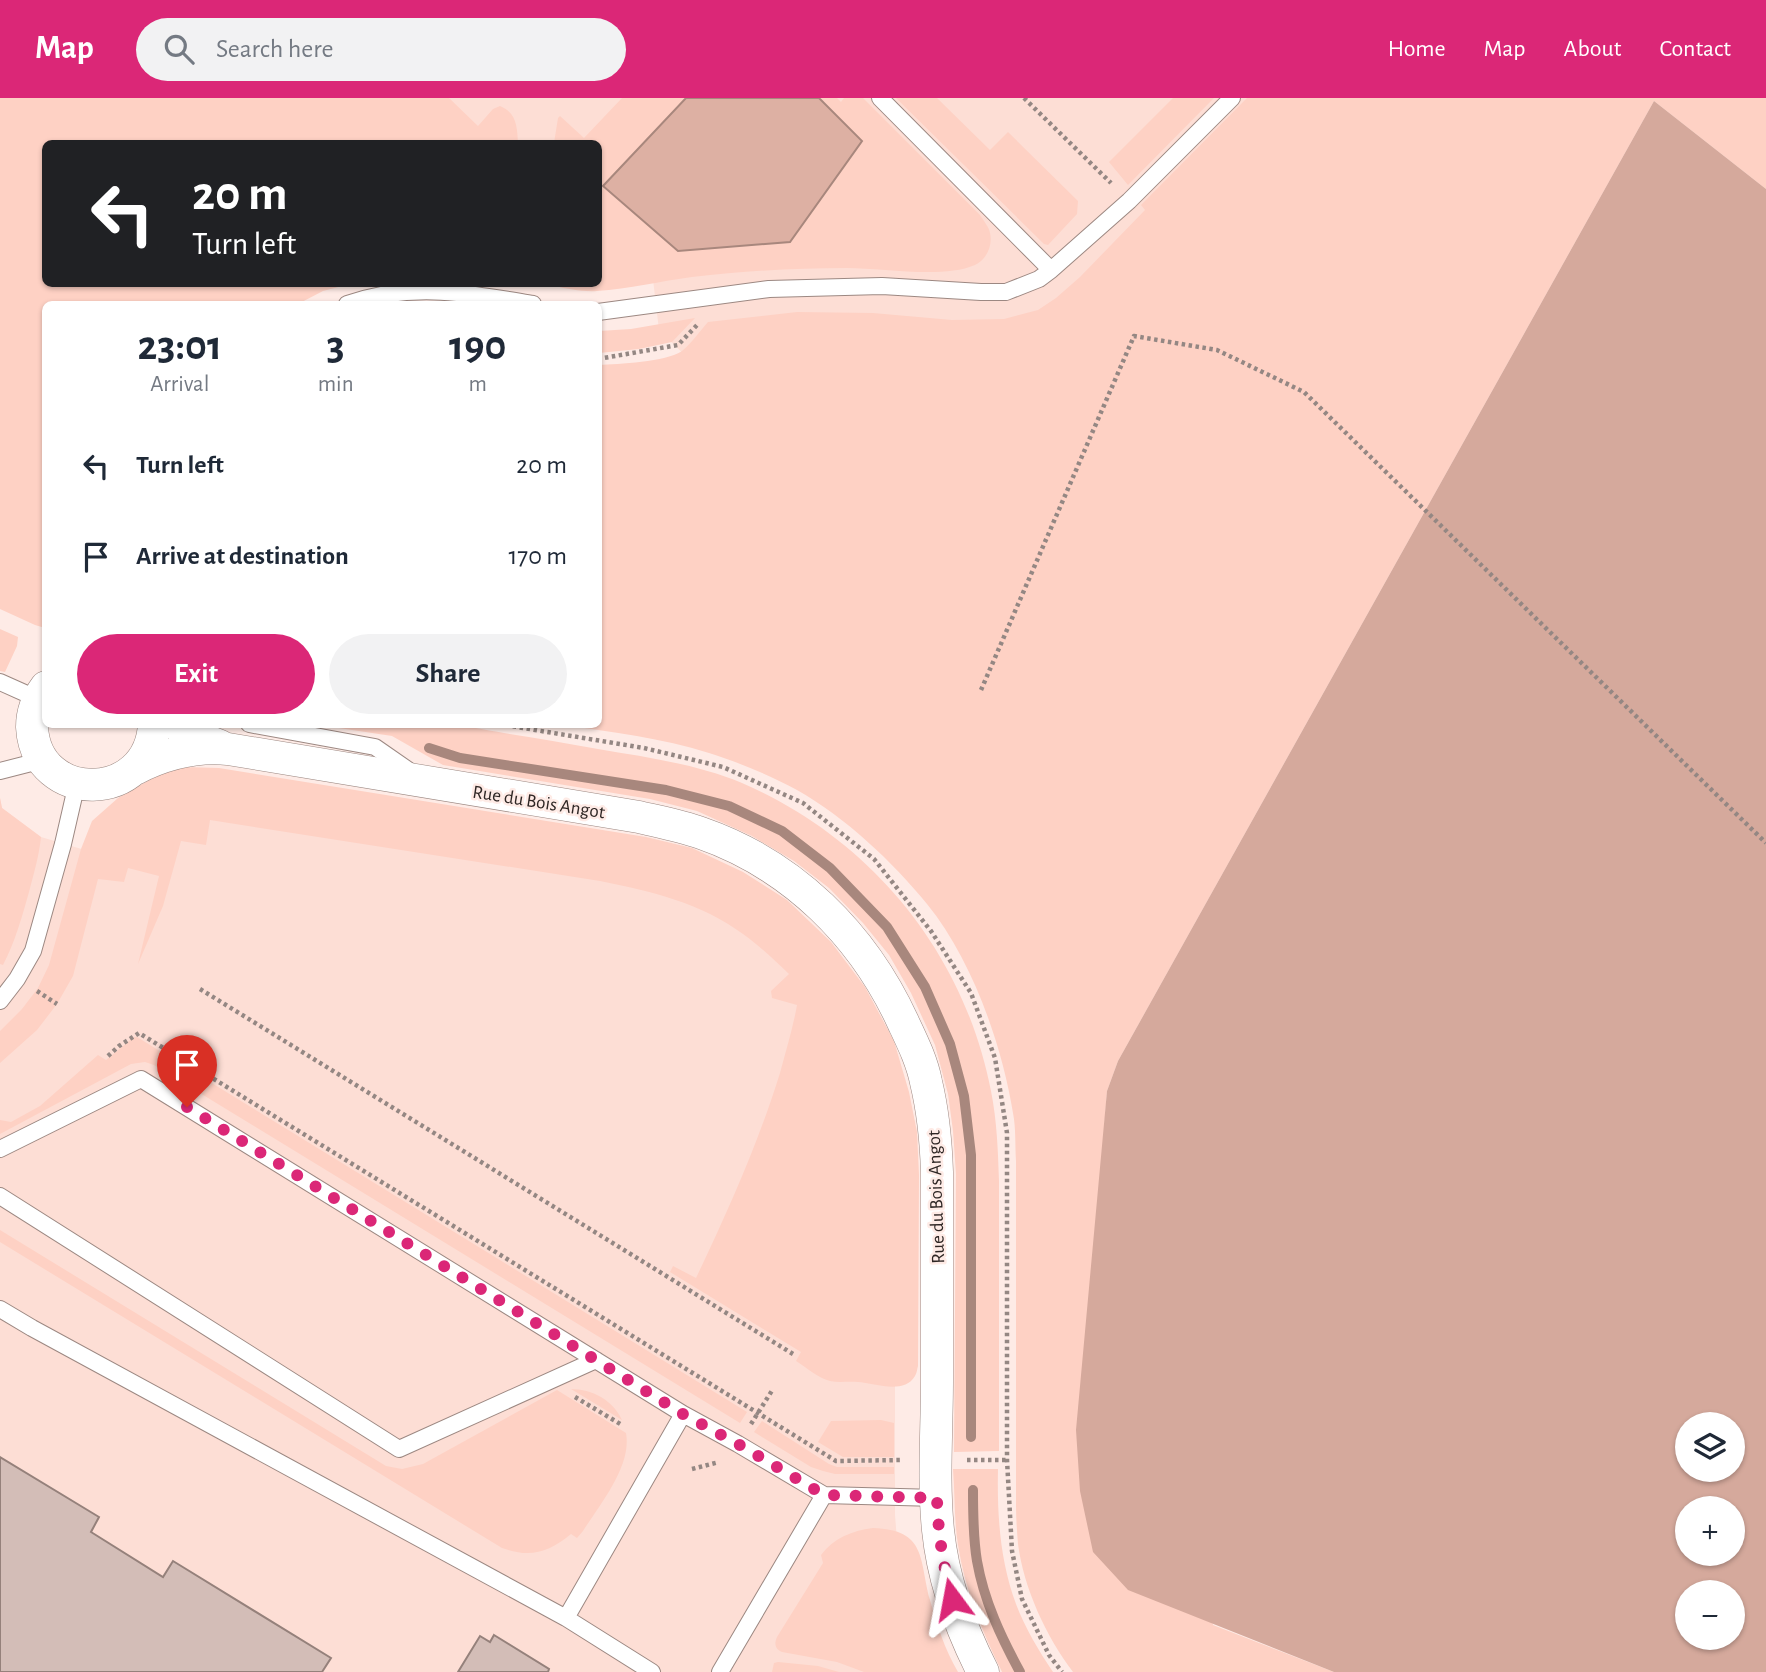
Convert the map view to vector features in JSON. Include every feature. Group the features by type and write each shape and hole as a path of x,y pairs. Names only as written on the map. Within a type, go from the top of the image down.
{"street":[{"path":"42,693 34,711 34,742 43,760 58,775 76,783"},
{"path":"135,769 147,754 154,728"},
{"name":"Rue du Bois Angot","path":"183,728 228,749"},
{"name":"Rue du Bois Angot","path":"76,783 97,786 107,784 146,764 183,752 200,748 228,749 639,817 702,834 759,860 818,903 842,926 880,978 914,1045 926,1080 937,1172 938,1530 957,1615 983,1672"}],"lane":[{"path":"880,98 1051,270"},
{"path":"602,311 769,289 882,286 1006,292 1039,279 1051,270 1129,201 1232,98"},
{"path":"358,301 419,291 460,292 515,301"},
{"path":"0,682 42,693"},
{"path":"270,728 375,747 426,782"},
{"path":"0,771 43,760"},
{"path":"0,1002 33,951 63,844 76,783"},
{"path":"0,1149 141,1079 683,1414 824,1495 937,1498"},
{"path":"0,1196 399,1449 596,1360"},
{"path":"0,1309 566,1618 652,1672"},
{"path":"566,1618 683,1414"},
{"path":"719,1672 824,1495"}],"path":[{"path":"981,690 1134,335 1217,350 1304,392 1766,843"},
{"path":"200,989 793,1354"},
{"path":"36,991 57,1004"},
{"path":"108,1056 139,1033 836,1461 902,1460"},
{"path":"749,1428 773,1389"},
{"path":"572,1395 622,1425"},
{"path":"692,1469 730,1458"},
{"path":"962,1460 1007,1460"}],"shaded area":[{"path":"0,98 449,98 478,126 493,109 500,106 510,112 515,121 518,140 42,140 42,287 338,287 304,301 42,301 42,627 0,609"},
{"path":"423,98 1312,98 875,541 659,330 652,271 602,153 602,140 466,140"},
{"path":"622,98 837,98 841,102 844,98 863,98 980,215 990,233 988,252 975,265 947,271 847,268 770,270 692,277 621,289 592,291 560,287 602,287 602,140 554,140 558,118 560,116 584,138"},
{"path":"686,98 819,98 862,141 790,242 678,251 603,186"},
{"path":"896,98 937,98 990,150 1008,132 1078,201 1077,214 1048,245 1044,244"},
{"path":"1173,98 1214,98 1128,185 1109,162"},
{"path":"1247,98 1766,98 1766,189 1654,101 1118,1061 1107,1091 1104,1131 1213,1625 1334,1672 1073,1672 1054,1643 1031,1595 1018,1544 1015,1125 993,1031 958,950 927,904 884,857 833,813 797,790 742,765 691,748 583,728 602,728 602,365 642,362 675,355 685,348 708,322 797,312 873,313 952,320 1004,319 1038,310 1080,277 1145,210 1141,205"},
{"path":"1654,101 1766,189 1766,1672 1334,1672 1128,1590 1093,1552 1080,1491 1076,1430 1107,1091 1118,1061"},
{"path":"695,318 672,342 602,353 602,331 631,329"},
{"path":"0,629 18,637 17,646 5,672 0,671"},
{"path":"339,728 478,728 634,755 725,776 789,807 832,835 870,868 905,906 934,947 959,992 978,1040 991,1091 999,1181 999,1451 954,1452 956,1174 948,1094 935,1045 911,993 889,955 863,923 829,888 794,861 752,836 697,811 650,799 443,765 392,736"},
{"path":"184,767 219,768 646,837 692,848 743,872 787,900 831,942 865,987 894,1041 909,1092 917,1132 919,1175 918,1366 910,1382 896,1387 826,1380 796,1361 801,1352 670,1272 673,1266 696,1278 762,1126 780,1073 797,1005 772,998 771,991 789,974 743,934 693,906 638,889 600,881 210,820 206,845 181,841 163,906 138,964 159,876 128,868 124,882 98,879 73,976 57,1004 37,1030 0,1063 0,1031 38,988 49,965 81,849 92,821 118,798 158,775"},
{"path":"182,790 577,854 770,921 895,1162 895,1515 900,1577 930,1672 0,1672 0,798 2,808 41,837 95,853"},
{"path":"0,798 2,808 41,837 24,911 3,965 0,964"},
{"path":"134,1037 747,1412 740,1423 154,1065 145,1062 131,1064 0,1134 0,1120 11,1122 40,1106 98,1055 106,1060"},
{"path":"0,1230 386,1466 402,1469 423,1464 557,1390 626,1433 627,1446 620,1471 606,1497 577,1538 571,1534 554,1546 538,1552 521,1553 502,1548 0,1242"},
{"path":"571,1389 587,1391 601,1397 613,1407 622,1420"},
{"path":"881,1420 894,1423 894,1457 843,1457 818,1442 831,1421"},
{"path":"762,1421 829,1464 837,1467 894,1467 894,1474 835,1474 811,1467 754,1432"},
{"path":"953,1469 998,1469 998,1503 1006,1571 1028,1631 1053,1672 1002,1672 981,1626 961,1562"},
{"path":"873,1528 903,1534 918,1549 939,1628 958,1672 864,1672 837,1662 782,1652 777,1648 777,1637 823,1563 821,1555 844,1536"},
{"path":"774,1663 818,1666 839,1672 772,1672"}],"building":[{"path":"0,1457 99,1517 91,1532 163,1577 173,1561 331,1658 322,1672 0,1672"},
{"path":"494,1635 549,1669 548,1672 458,1672 480,1636 490,1642"}],"waterway":[{"path":"429,748 460,758 666,790 729,806 782,831 830,868 887,927 925,987 950,1044 964,1096 971,1155 971,1437"},
{"path":"973,1490 975,1544 980,1576 994,1618 1020,1672"}],"route":[{"path":"187,1107 683,1414 824,1495 937,1498 938,1530 952,1599"}]}
